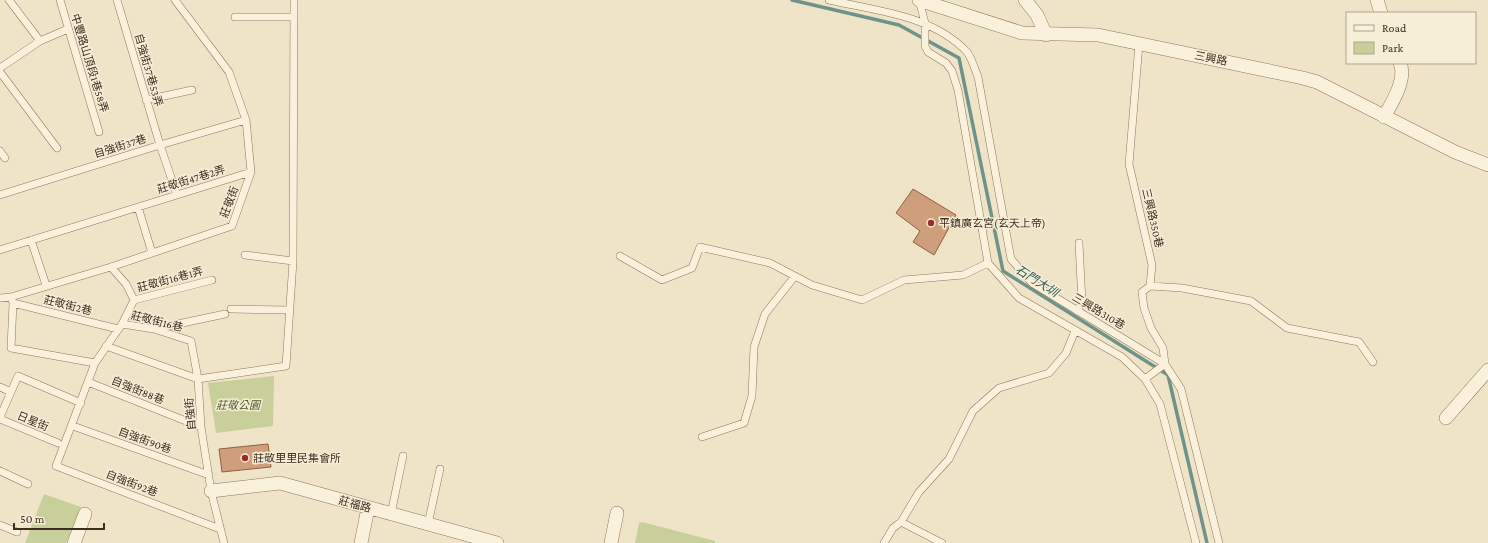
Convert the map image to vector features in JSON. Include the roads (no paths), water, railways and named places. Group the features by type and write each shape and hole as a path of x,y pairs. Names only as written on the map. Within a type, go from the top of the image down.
{"street":[{"name":"三興路","path":"919,0 1022,33 1046,35 1098,35 1317,82 1459,154 1488,165"},
{"path":"1025,0 1037,15 1046,35"},
{"path":"1377,0 1381,12"},
{"path":"1384,117 1398,90 1402,67 1400,64"},
{"path":"1446,418 1488,370"},
{"name":"莊福路","path":"211,491 280,483 497,543"},
{"path":"361,543 368,508"},
{"path":"611,543 617,513"},
{"path":"74,543 85,514"}],"lane":[{"path":"9,0 40,41"},
{"name":"中豐路山頂段1巷58弄","path":"60,0 99,132"},
{"name":"自強街37巷53弄","path":"117,0 146,100 177,194"},
{"name":"莊敬街","path":"12,300 46,285 111,267 232,226 251,172 246,120 229,72 175,0"},
{"path":"106,346 198,379 286,366 293,260 294,0"},
{"name":"三興路310巷","path":"829,0 925,25 942,32 968,53 978,77 1011,259 1032,283 1164,366 1181,389 1220,543"},
{"path":"919,0 925,25 925,43 928,52 946,63 952,71 958,90 988,263 1019,298 1122,357 1147,378 1160,404 1196,543"},
{"path":"235,17 293,17"},
{"path":"0,68 40,41 68,29"},
{"name":"三興路350巷","path":"1139,44 1129,164 1152,266 1150,286 1142,292 1144,308 1151,328 1163,348 1164,366"},
{"path":"0,72 57,148"},
{"path":"146,100 192,90"},
{"name":"自強街37巷","path":"0,196 160,145 246,120"},
{"path":"0,151 5,158"},
{"name":"莊敬街47巷2弄","path":"0,250 251,172"},
{"path":"138,207 152,253"},
{"path":"31,240 46,285"},
{"path":"1077,310 1082,302 1079,243"},
{"path":"620,256 662,280 692,268 700,247 770,263 812,285 862,300 904,280 963,275 988,263"},
{"path":"245,255 293,260"},
{"name":"莊敬街16巷","path":"111,267 126,284 134,300 120,326 154,329 191,342 198,379"},
{"path":"702,437 744,423 752,396 754,347 765,314 795,276"},
{"name":"莊敬街16巷1弄","path":"134,300 212,280"},
{"path":"1150,286 1182,288 1251,301 1287,328 1359,342 1373,362"},
{"path":"0,298 12,300 11,348 94,363"},
{"name":"莊敬街2巷","path":"12,300 120,326"},
{"path":"154,329 228,312 289,310"},
{"path":"61,444 73,426 94,363 120,326"},
{"path":"884,543 893,528 901,522 919,492 949,460 973,411 999,388 1048,373 1066,353 1075,331"},
{"path":"1147,378 1164,366"},
{"path":"0,418 18,376 81,403"},
{"name":"自強街","path":"198,379 202,427 211,491 224,543"},
{"name":"自強街88巷","path":"88,382 202,427"},
{"path":"0,387 11,392"},
{"name":"日星街","path":"0,418 61,444"},
{"name":"自強街90巷","path":"73,426 209,475"},
{"name":"自強街92巷","path":"61,444 56,466 220,529"},
{"path":"391,514 404,456"},
{"path":"428,524 440,469"},
{"path":"0,471 28,484"},
{"path":"901,522 942,543"},
{"path":"0,524 17,532"}],"waterway":[{"name":"石門大圳","path":"792,0 899,25 959,58 1003,271 1168,375 1207,543"}],"place":[{"name":"平鎮廣玄宮(玄天上帝)","path":"931,223"},
{"name":"莊敬里里民集會所","path":"245,458"}],"park label":[{"name":"莊敬公園","path":"238,405"}]}
